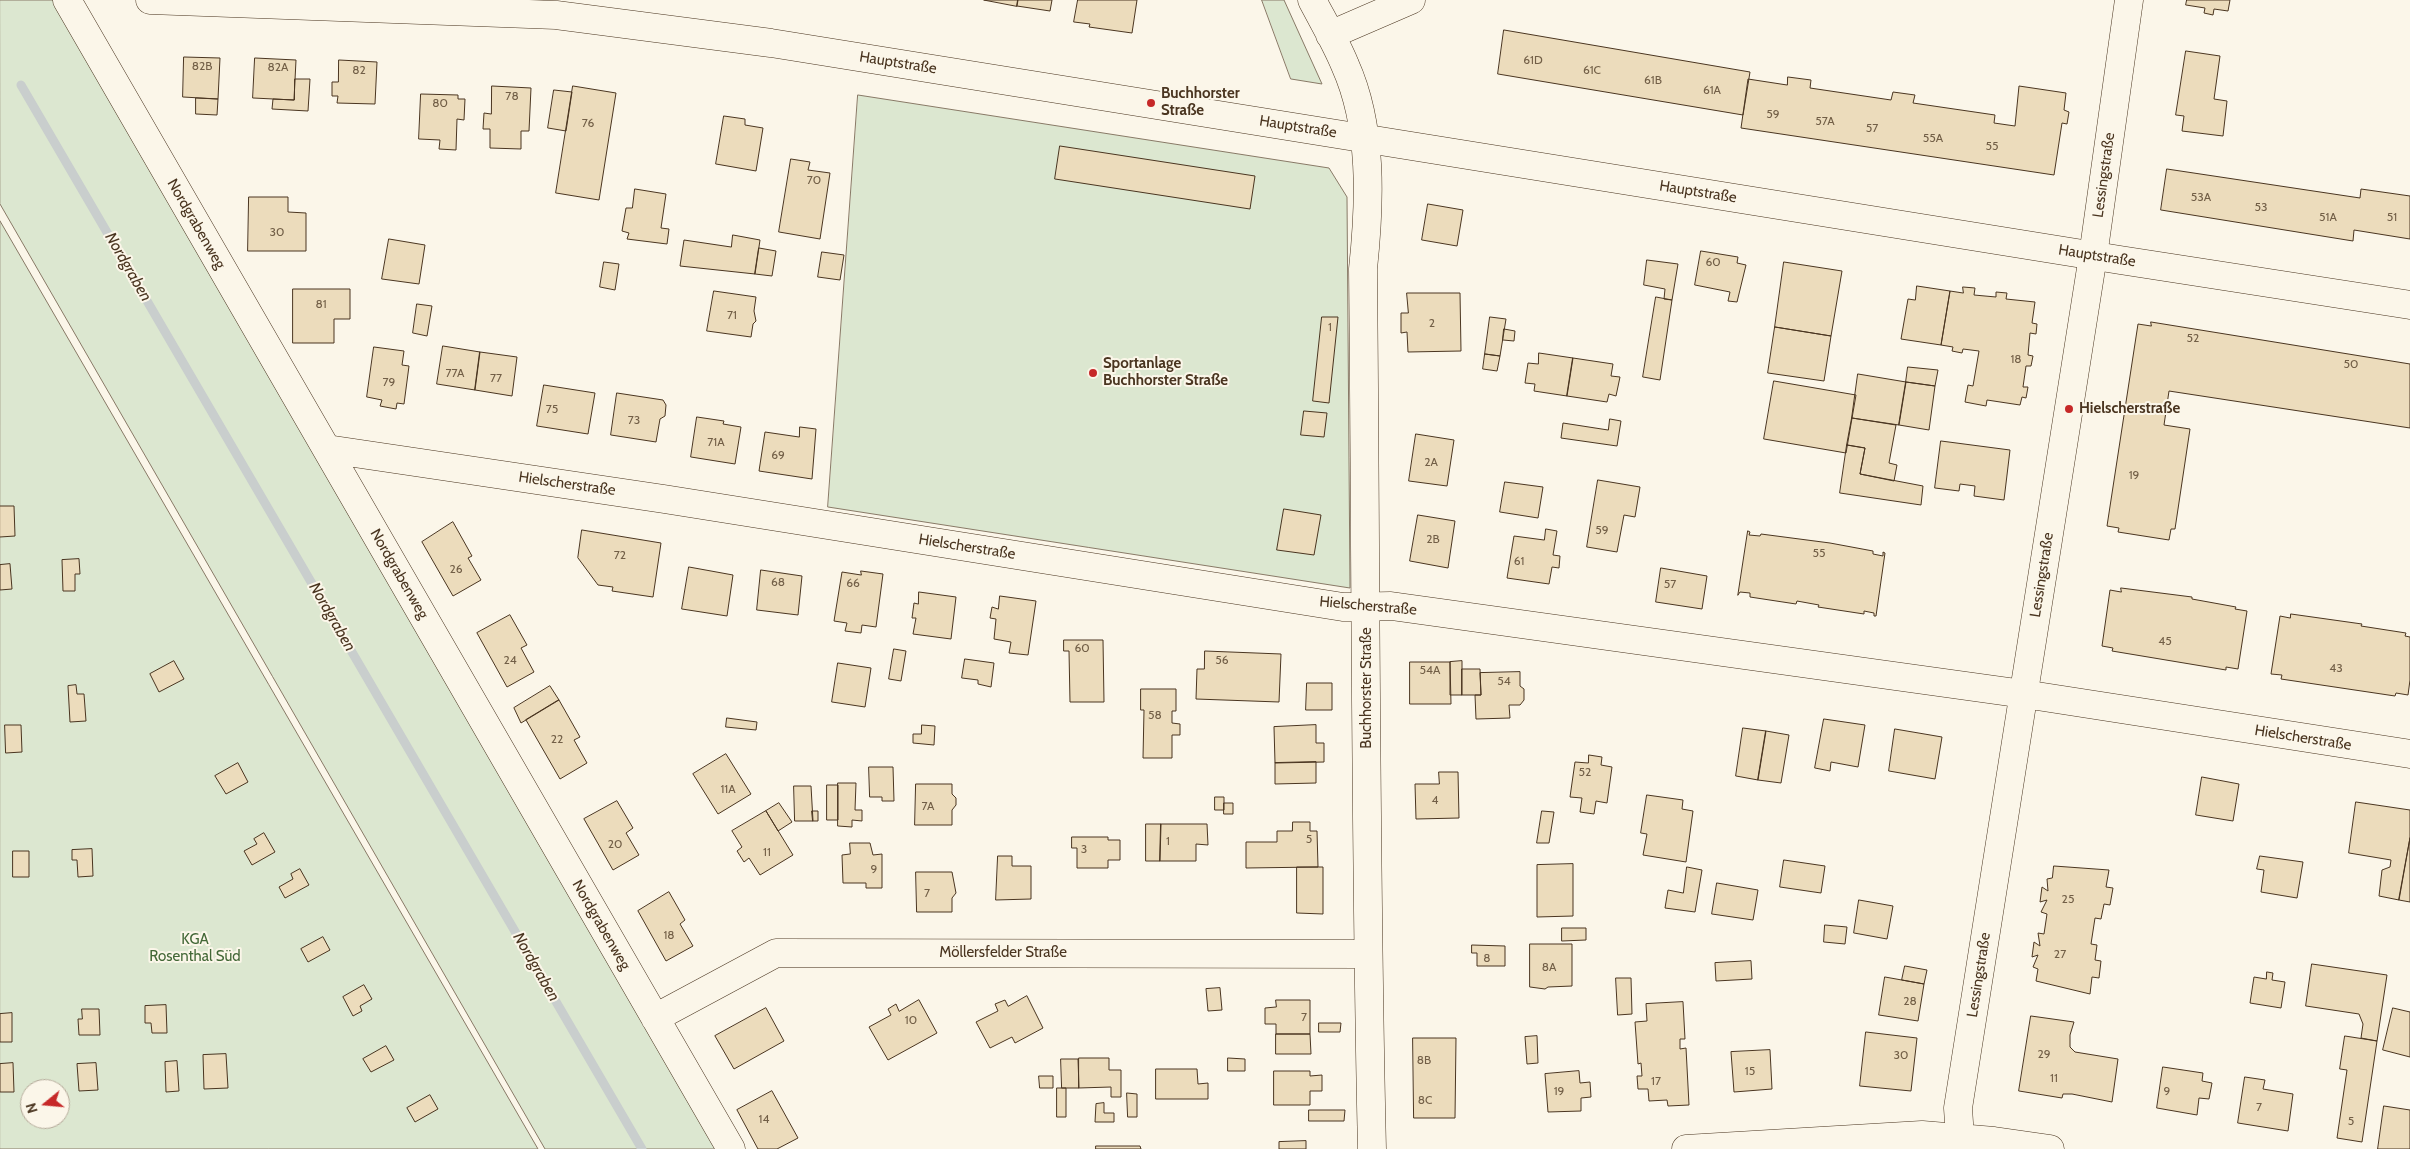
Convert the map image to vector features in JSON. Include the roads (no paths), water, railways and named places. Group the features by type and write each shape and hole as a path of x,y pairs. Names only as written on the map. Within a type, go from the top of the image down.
{"street":[{"name":"Nordgrabenweg","path":"67,0 730,1149"},
{"name":"Hauptstraße","path":"150,0 556,7 2093,256 2410,305"},
{"name":"Buchhorster Straße","path":"1312,0 1346,66 1366,138 1367,233 1363,269 1367,607 1368,954 1372,1149"},
{"path":"1330,35 1411,0"},
{"name":"Lessingstraße","path":"1961,1143 1958,1108 2093,256 2129,0"},
{"name":"Hielscherstraße","path":"327,449 673,500 1343,606 1391,606 2024,694 2410,754"},
{"name":"Möllersfelder Straße","path":"655,1018 776,952 1368,954"},
{"path":"1686,1149 1922,1135 1961,1143 2050,1149"}],"waterway":[{"name":"Nordgraben","path":"21,85 642,1149"}],"place":[{"name":"Buchhorster Straße","path":"1151,103"},
{"name":"Sportanlage Buchhorster Straße","path":"1093,373"},
{"name":"Hielscherstraße","path":"2069,409"}],"park label":[{"name":"KGA Rosenthal Süd","path":"195,948"}]}
